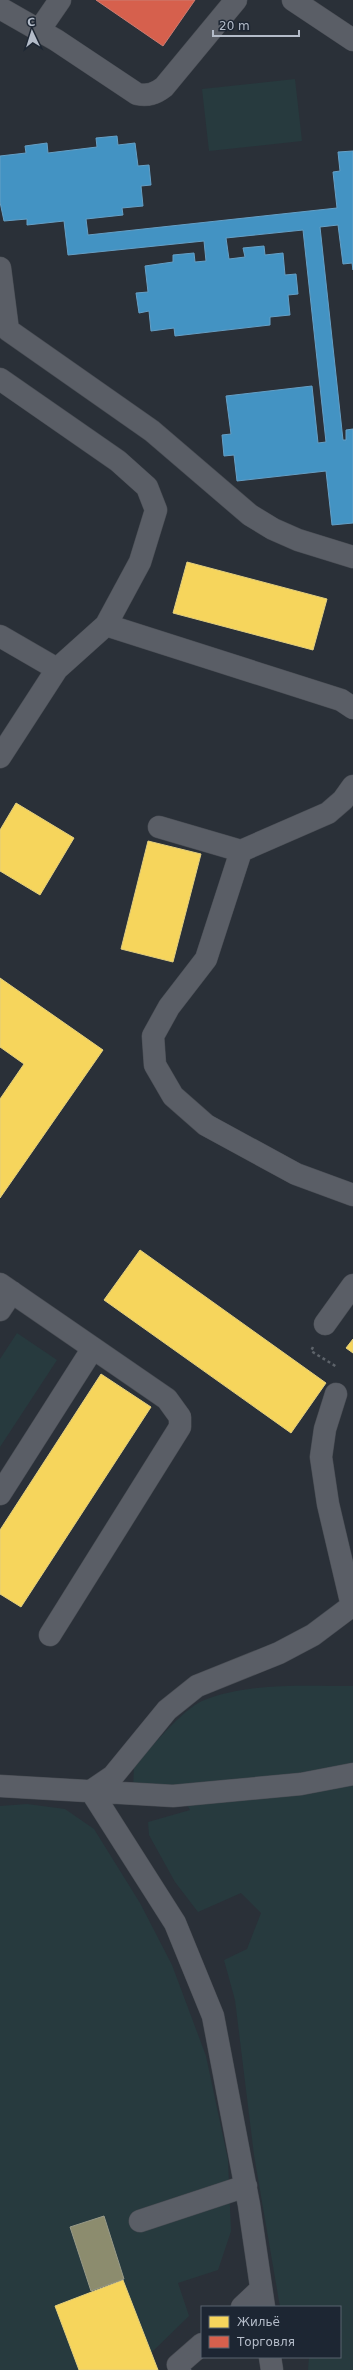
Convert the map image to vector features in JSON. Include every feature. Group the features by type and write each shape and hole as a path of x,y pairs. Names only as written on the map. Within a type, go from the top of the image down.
{"street":[{"path":"38,32 60,0"},
{"path":"0,8 38,32 56,40 137,94 146,96 156,93 164,87 236,0"},
{"path":"293,0 353,40"},
{"path":"0,268 8,330 152,431 250,515 273,529 298,540 353,558"},
{"path":"0,379 118,461 147,487 156,510 140,562 106,624 56,669 0,757"},
{"path":"106,624 341,700 353,708"},
{"path":"0,636 56,669"},
{"path":"158,828 241,851 328,813 343,800 353,786"},
{"path":"241,851 206,959 169,1007 153,1036 155,1065 173,1096 206,1125 296,1174 353,1195"},
{"path":"324,1324 353,1285"},
{"path":"0,1310 6,1288 167,1399 180,1417 180,1426 50,1635"},
{"path":"0,1494 93,1348"},
{"path":"91,1791 113,1776 167,1710 197,1686 279,1653 313,1636 353,1606 328,1504 321,1457 325,1429 336,1394"},
{"path":"0,1786 173,1796 301,1784 353,1774"},
{"path":"91,1791 175,1922 213,2016 246,2186 262,2298 244,2306"},
{"path":"140,2221 246,2186"},
{"path":"180,2370 178,2365 201,2345"},
{"path":"270,2358 272,2370"}],"path":[{"path":"324,1324 311,1351 341,1370"}],"green space":[{"path":"295,79 302,141 209,151 202,89"},
{"path":"17,1333 57,1360 0,1447 0,1359"},
{"path":"276,1686 353,1686 353,2370 308,2370 309,2358 341,2358 341,2306 280,2306 254,2155 235,2000 224,1960 247,1949 261,1913 241,1893 198,1912 175,1882 149,1835 148,1822 190,1810 178,1789 133,1789 134,1766 176,1721 194,1706 202,1701 238,1691"},
{"path":"27,1804 65,1809 94,1829 140,1903 172,1965 206,2056 228,2160 231,2231 218,2270 178,2283 189,2316 151,2353 123,2280 104,2217 92,2290 112,2284 55,2306 79,2370 0,2370 0,1806"}],"building: Жильё":[{"path":"187,562 327,599 313,650 173,613"},
{"path":"16,803 74,838 40,895 0,871 0,830"},
{"path":"148,841 201,854 173,962 121,949"},
{"path":"0,978 103,1050 0,1198 0,1099 24,1064 0,1047"},
{"path":"140,1250 326,1383 291,1433 104,1300"},
{"path":"353,1339 353,1353 346,1348"},
{"path":"101,1374 151,1407 21,1607 0,1594 0,1530"},
{"path":"123,2280 158,2370 79,2370 55,2306"}],"building: Торговля":[{"path":"96,0 195,0 163,46"}],"building: Школы":[{"path":"117,136 118,145 135,143 138,166 149,165 151,185 141,186 143,206 122,208 123,215 86,219 88,235 337,208 333,172 340,171 338,152 353,151 353,270 352,263 343,264 338,225 320,227 343,440 346,440 346,430 353,429 353,523 332,525 326,471 237,481 234,455 224,456 222,435 231,434 226,396 312,386 318,443 326,442 303,230 226,238 229,259 245,257 243,248 264,246 265,255 283,253 285,275 296,274 298,294 288,295 290,315 270,317 270,325 175,336 174,328 151,331 149,311 139,313 136,293 148,292 145,266 173,262 173,255 194,253 195,262 206,261 204,241 68,255 64,221 27,225 27,219 4,221 0,202 0,156 26,153 25,146 47,143 48,153 97,147 96,138"}],"building: Промзона":[{"path":"104,2216 124,2279 91,2291 70,2227"}]}
